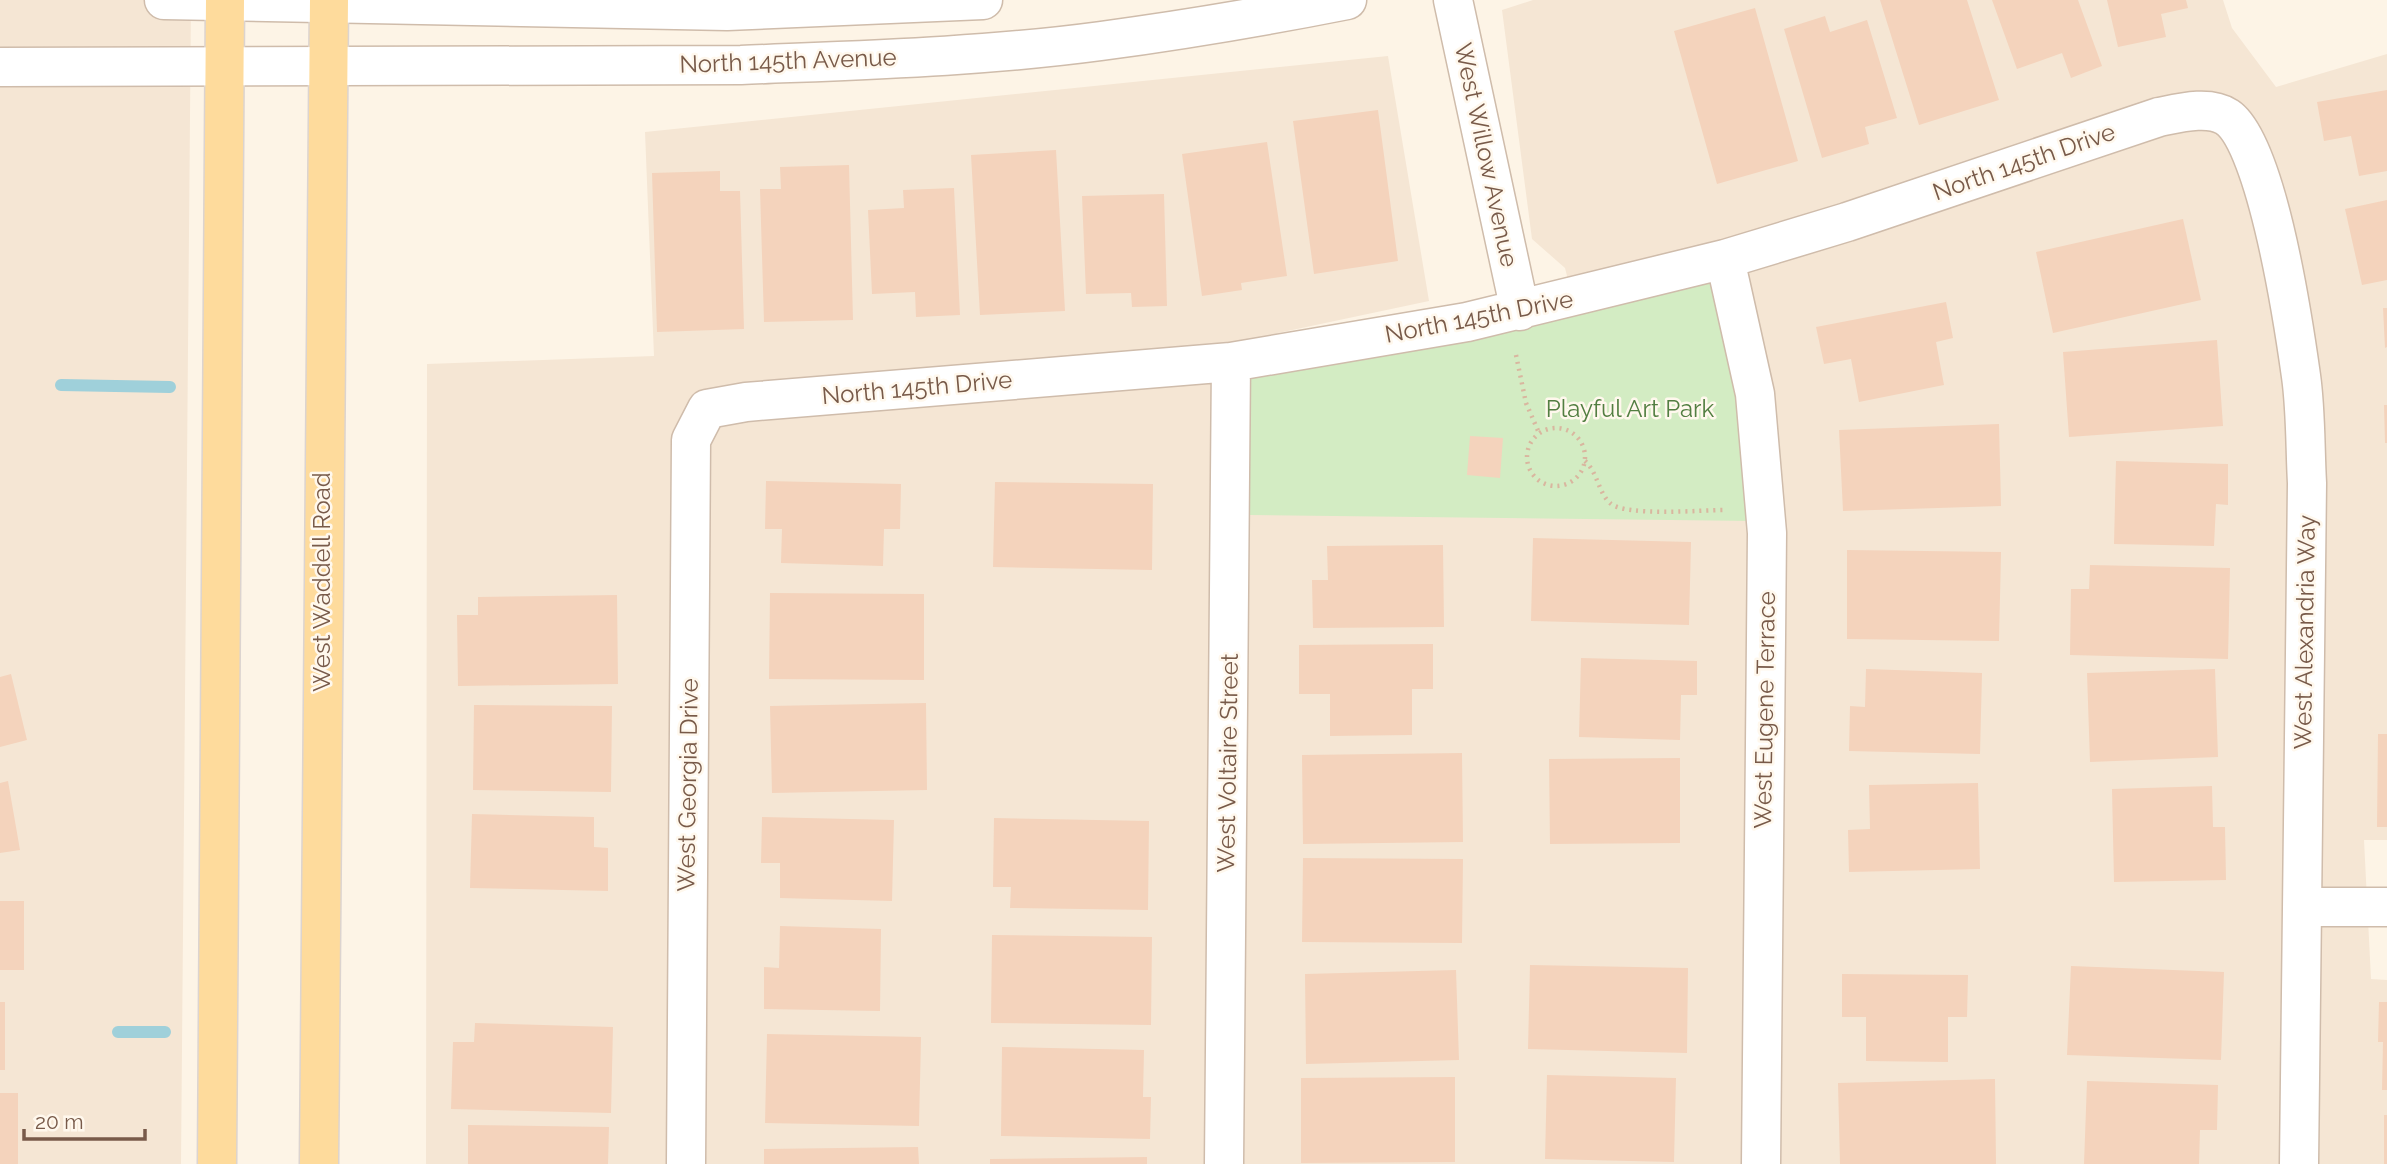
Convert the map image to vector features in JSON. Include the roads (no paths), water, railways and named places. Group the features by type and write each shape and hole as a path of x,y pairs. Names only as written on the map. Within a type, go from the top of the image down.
{"main road":[{"path":"217,1164 225,1"},
{"name":"West Waddell Road","path":"319,1164 329,2"}],"street":[{"path":"164,0 727,11 983,0"},
{"name":"North 145th Avenue","path":"0,67 225,64 741,65 973,54 1101,41 1347,0"},
{"name":"West Willow Avenue","path":"1453,0 1520,311"},
{"name":"North 145th Drive","path":"707,409 746,402 1231,362 1520,311 1725,259 2159,117 2195,110 2226,116"},
{"name":"West Alexandria Way","path":"2226,116 2245,135 2258,172 2281,263 2301,379 2307,483 2299,1164"},
{"name":"West Eugene Terrace","path":"1725,259 1755,394 1767,533 1760,1164"},
{"name":"West Voltaire Street","path":"1224,1164 1231,362"},
{"name":"West Georgia Drive","path":"685,1164 691,440 707,409"},
{"path":"2302,907 2387,907"}],"waterway":[{"path":"61,385 170,387"},
{"path":"118,1032 165,1032"}],"park label":[{"name":"Playful Art Park","path":"1630,409"}]}
